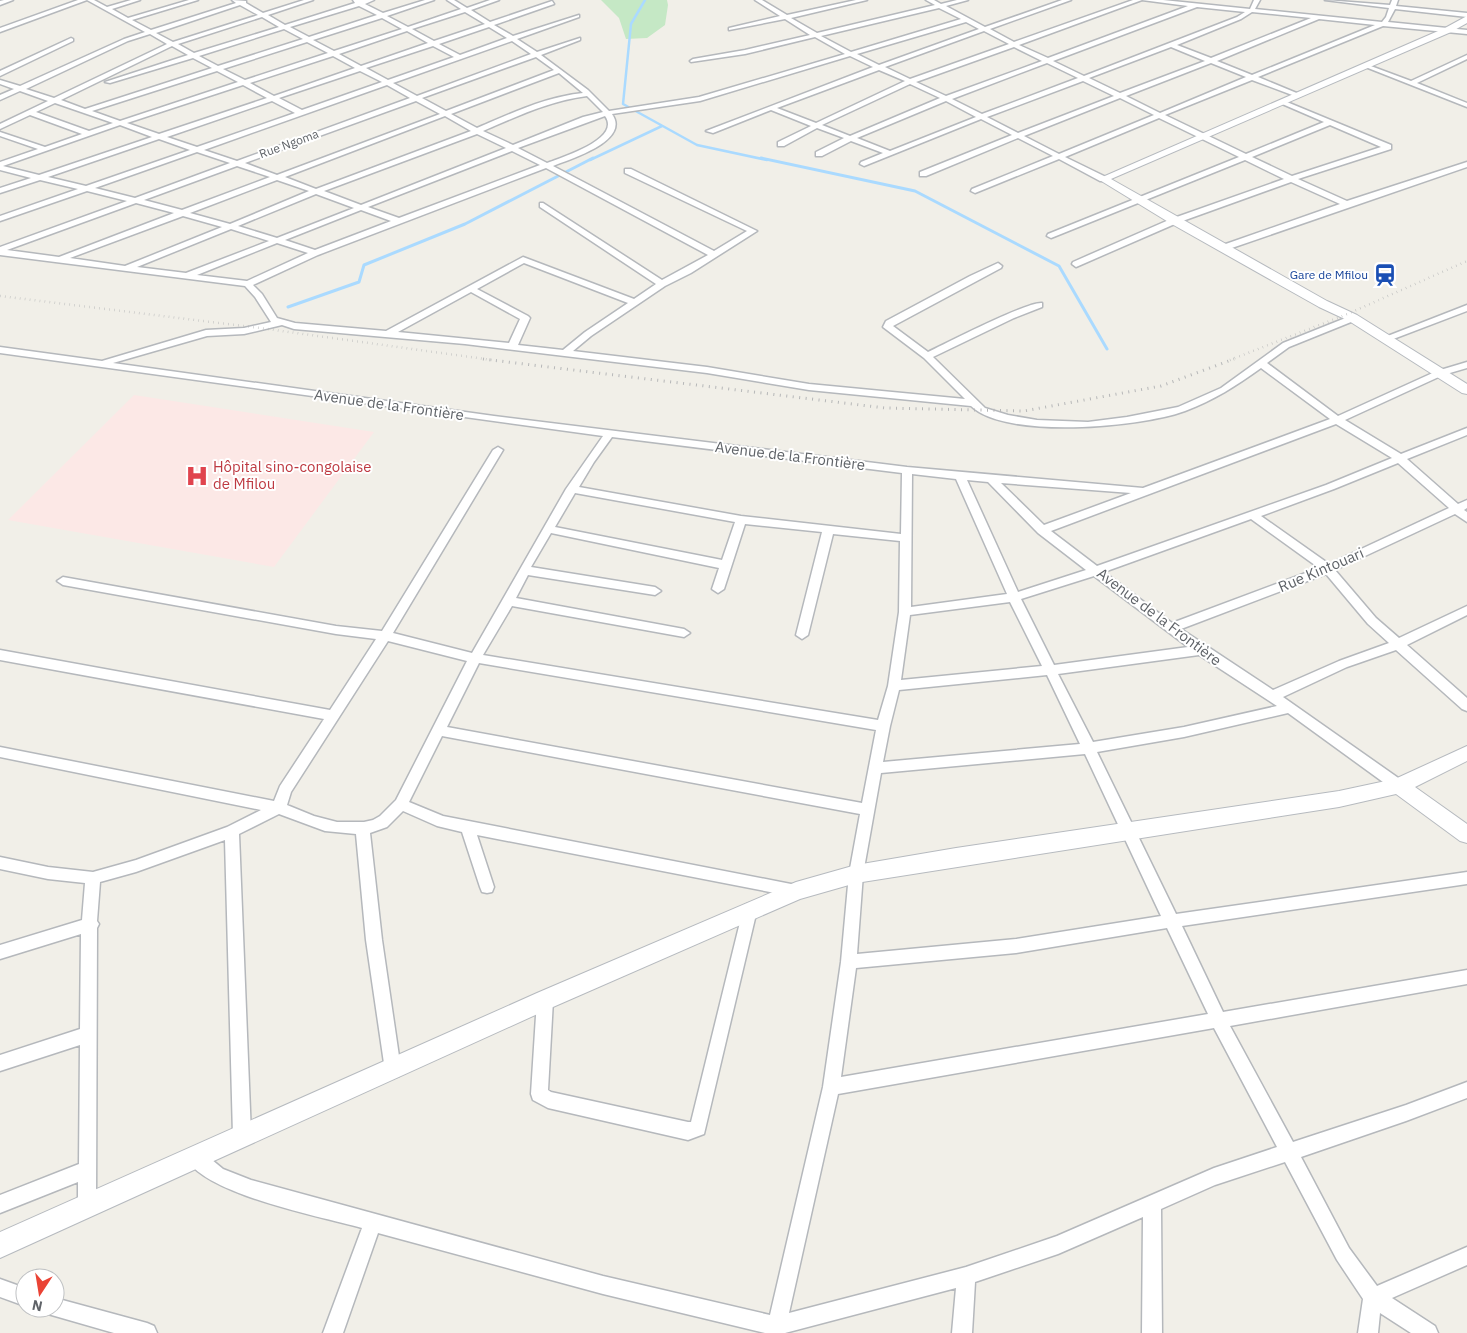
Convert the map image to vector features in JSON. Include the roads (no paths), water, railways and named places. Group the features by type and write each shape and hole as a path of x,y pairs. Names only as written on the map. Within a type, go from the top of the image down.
{"street":[{"path":"0,3 10,0"},
{"path":"0,30 84,0"},
{"path":"90,0 247,82 300,113"},
{"path":"106,9 137,0"},
{"path":"126,20 195,0"},
{"path":"0,98 104,49 148,31 238,1 251,0"},
{"path":"0,127 172,44 310,0"},
{"path":"79,90 194,56 356,2 371,0"},
{"path":"85,111 431,0"},
{"path":"0,251 248,284 315,254 582,152 607,136 613,125 607,113 589,94 534,54 450,0"},
{"path":"0,166 120,123 496,0"},
{"path":"761,0 814,36 849,55 911,81 1103,179 1323,304 1353,318 1467,390"},
{"path":"731,29 864,0"},
{"path":"929,0 1047,61 1291,179 1347,204"},
{"path":"693,61 814,36 965,0"},
{"path":"710,131 1068,0"},
{"path":"781,144 911,81 1139,0"},
{"path":"1145,0 1467,32"},
{"path":"864,164 981,117 1172,45 1252,10 1257,0"},
{"path":"1328,0 1394,3 1467,15"},
{"path":"238,1 477,131 512,147 714,256"},
{"path":"356,2 459,57"},
{"path":"0,191 552,3"},
{"path":"975,191 1384,23 1389,18 1394,3"},
{"path":"819,154 945,99 1119,36 1197,5"},
{"path":"0,219 577,16"},
{"path":"923,174 1319,17"},
{"path":"1103,179 1448,30 1467,19"},
{"path":"188,275 512,147 607,113 700,99 966,20"},
{"name":"Rue Ngoma","path":"0,251 578,39"},
{"path":"0,74 71,40"},
{"path":"1172,45 1297,95"},
{"path":"1412,83 1467,57"},
{"path":"1366,66 1467,105"},
{"path":"61,259 559,71"},
{"path":"0,82 277,177 401,222"},
{"path":"127,268 317,191 477,131 542,103 563,97 589,94"},
{"path":"1076,264 1174,221 1291,179 1388,148 1282,102"},
{"path":"771,108 888,154"},
{"path":"31,113 90,134"},
{"path":"1056,232 1051,236 1331,122"},
{"path":"0,134 44,150"},
{"path":"1223,248 1467,164"},
{"path":"0,166 38,178 138,201 231,226 278,240 315,254"},
{"path":"564,353 613,316 662,284 714,256 754,231 628,171"},
{"path":"543,205 662,284"},
{"path":"388,334 522,260 635,302"},
{"path":"998,266 887,325 892,331 927,356 980,410 1006,418 1037,424 1088,425 1127,420 1181,409 1224,390 1286,345 1353,318"},
{"path":"248,284 259,296 270,316 280,323 294,326 512,347 707,370 809,387 974,403"},
{"path":"470,288 525,318 512,347"},
{"path":"611,293 613,316"},
{"path":"927,356 1002,320 1039,305"},
{"path":"1385,339 1467,308"},
{"path":"101,363 206,333 244,331 280,323"},
{"name":"Avenue de la Frontière","path":"0,350 610,434 907,470 991,478 1042,530 1171,628 1201,650 1290,708 1467,835"},
{"path":"1262,364 1337,420 1398,458 1467,518"},
{"path":"1042,530 1337,420 1440,373 1467,365"},
{"path":"905,612 1014,597 1057,585 1254,516 1467,431"},
{"path":"0,752 278,808 312,822 347,828 375,826 388,818 401,804 475,658 509,601 524,570 571,489 589,461 610,434"},
{"path":"0,863 48,873 93,878 136,866 232,831 278,808 285,790 385,636 498,450"},
{"path":"776,1330 831,1087 849,962 856,874 883,726 894,686 905,612 907,470"},
{"path":"960,476 1014,597 1090,748 1218,1021 1343,1254 1373,1297 1428,1333"},
{"path":"991,478 1144,491"},
{"path":"571,489 741,520 907,538"},
{"name":"Rue Kintouari","path":"1171,628 1328,569 1467,504"},
{"path":"1254,516 1328,569 1372,621 1396,645 1467,706"},
{"path":"718,589 741,520"},
{"path":"548,529 726,565"},
{"path":"802,635 828,530"},
{"path":"524,570 655,591"},
{"path":"63,581 336,630 385,636 475,658 883,726"},
{"path":"509,601 684,633"},
{"path":"1272,696 1334,667 1396,645 1467,610"},
{"path":"894,686 1051,670 1201,650"},
{"path":"0,655 332,715"},
{"path":"875,768 1090,748 1184,732 1290,708"},
{"path":"438,730 868,810"},
{"path":"0,1245 194,1156 796,891 856,874 1128,830 1339,799 1399,786 1467,753"},
{"path":"401,804 426,816 467,827 796,891"},
{"path":"362,827 374,940 393,1070"},
{"path":"467,827 487,887"},
{"path":"232,831 242,1135"},
{"path":"87,1204 90,928 93,878"},
{"path":"849,962 1016,946 1172,920 1467,878"},
{"path":"545,1000 539,1094 548,1100 688,1130 698,1128 750,910"},
{"path":"0,952 91,924"},
{"path":"831,1087 1467,977"},
{"path":"0,1063 89,1034"},
{"path":"194,1156 217,1175 251,1189 776,1330 966,1276 1058,1245 1214,1177 1467,1090"},
{"path":"0,1204 88,1169"},
{"path":"1152,1205 1152,1333"},
{"path":"333,1333 373,1222"},
{"path":"1373,1297 1467,1256"},
{"path":"962,1333 966,1276"},
{"path":"0,1288 15,1293"},
{"path":"1368,1333 1373,1297"},
{"path":"65,1310 147,1333"}],"waterway":[{"path":"645,0 631,24 623,104 697,145 767,160"},
{"path":"590,160 662,126"},
{"path":"288,307 359,282 364,265 465,224 593,158"},
{"path":"761,158 915,191 1059,266 1107,349"}],"railway":[{"path":"1230,360 1345,315 1467,261"},
{"path":"0,296 260,328 492,360"},
{"path":"483,359 885,408 1024,411 1161,386 1234,359"}],"place":[{"name":"Gare de Mfilou","path":"1385,275"},
{"name":"Hôpital sino-congolaise de Mfilou","path":"197,476"}]}
